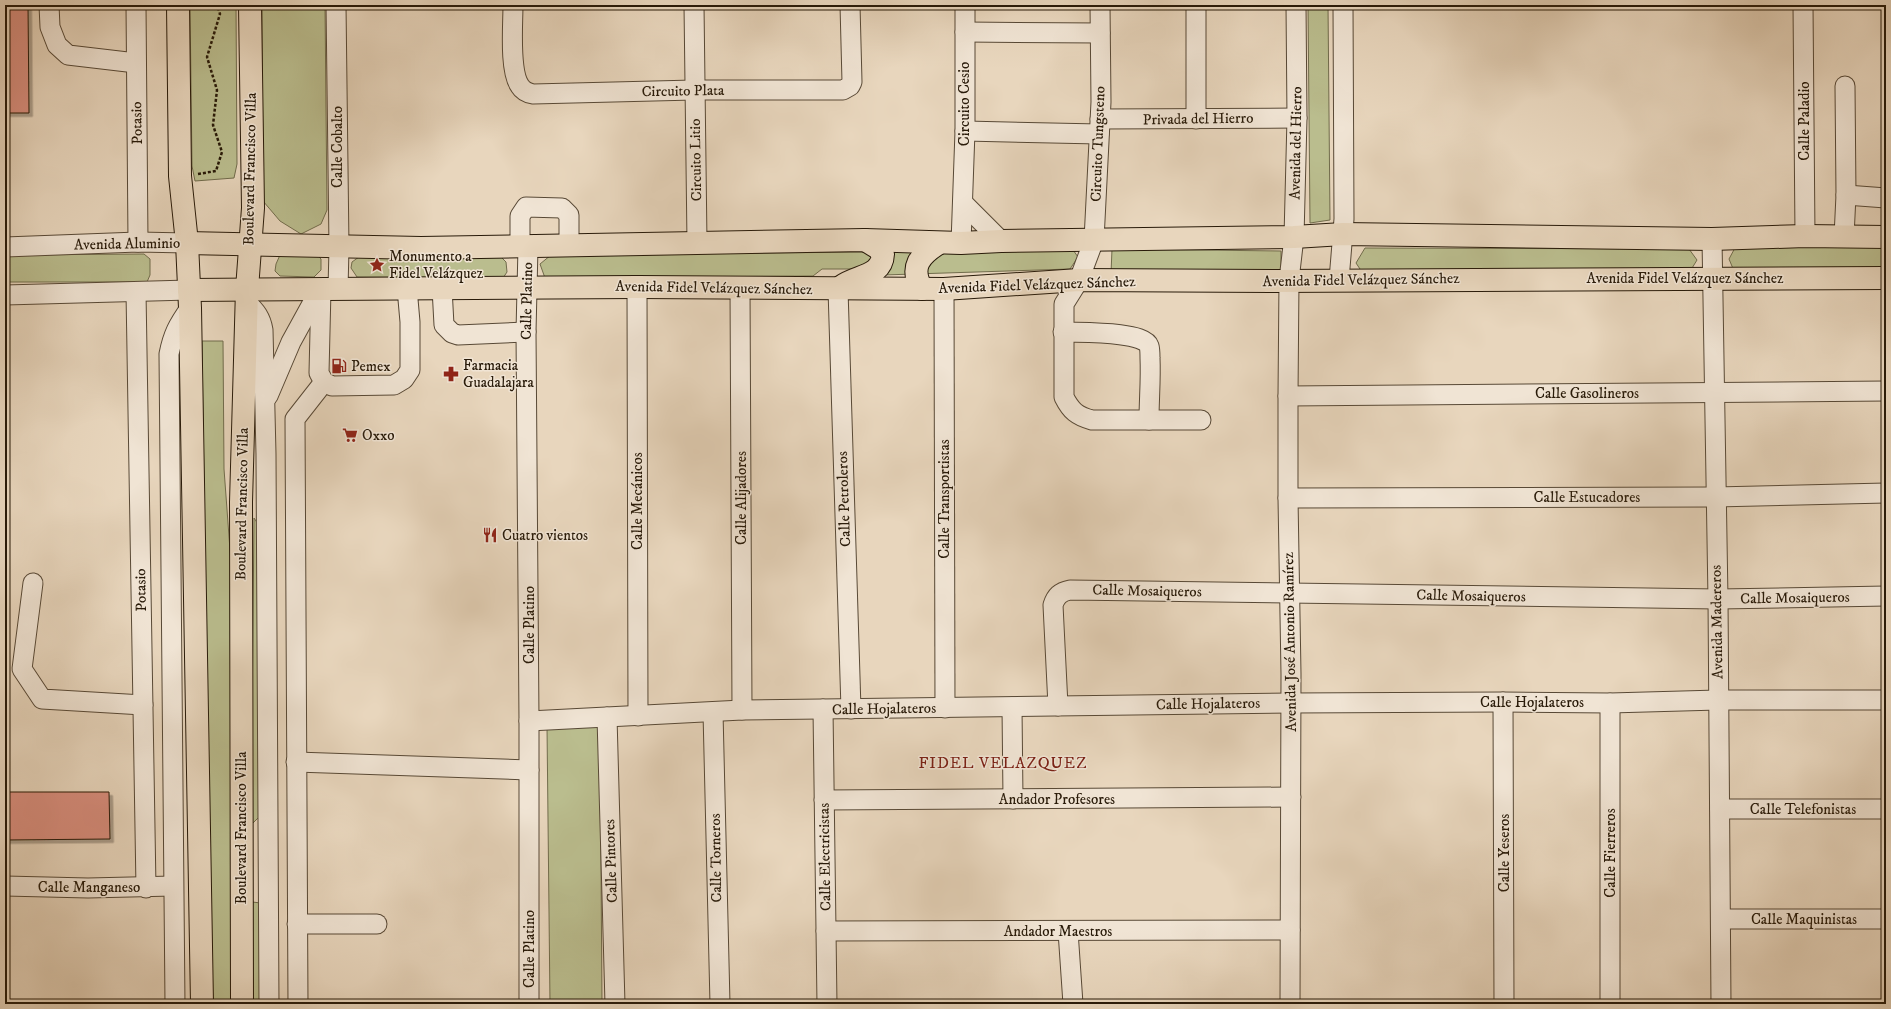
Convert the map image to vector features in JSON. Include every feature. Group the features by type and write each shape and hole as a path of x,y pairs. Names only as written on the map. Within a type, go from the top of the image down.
{"main road":[{"path":"178,5 180,176 187,243 190,299 202,1004"},
{"name":"Boulevard Francisco Villa","path":"242,1004 241,541 247,296 249,244 253,208 250,5"},
{"path":"249,244 339,248 524,247 569,244 865,240 961,243 1001,241 1294,237 1343,234 1712,239 1805,236 1886,237"},
{"path":"838,289 848,281 874,272 879,267 883,254 878,248 865,240"},
{"name":"Avenida Aluminio","path":"187,243 249,244"},
{"path":"922,289 916,276 918,263 926,251 939,243"},
{"name":"Avenida Fidel Velázquez Sánchez","path":"190,299 329,289 407,288 740,286 838,289 944,289 1079,280 1886,278"}],"street":[{"path":"49,5 50,26 52,33 57,45 68,55 136,63"},
{"name":"Potasio","path":"136,5 138,242"},
{"name":"Calle Cobalto","path":"324,382 319,373 329,289 339,248 336,5"},
{"name":"Circuito Plata","path":"513,5 514,71 520,88 533,94 694,90 840,90 847,88 852,82 850,5"},
{"name":"Circuito Litio","path":"694,5 694,90 698,242"},
{"name":"Circuito Cesio","path":"961,243 965,131 965,5"},
{"name":"Circuito Tungsteno","path":"1100,5 1099,127 1094,240 1079,280 1064,304 1064,397 1070,409 1080,417 1092,420 1201,420"},
{"path":"1196,5 1196,119"},
{"name":"Avenida del Hierro","path":"1290,280 1294,237 1297,118 1296,5"},
{"path":"1340,280 1343,234 1343,5"},
{"name":"Calle Paladio","path":"1803,5 1805,236"},
{"path":"965,32 1100,33"},
{"path":"1844,237 1846,195 1845,86"},
{"name":"Privada del Hierro","path":"965,131 1099,127 1196,119 1297,118"},
{"path":"1846,195 1886,198"},
{"path":"962,203 1001,241"},
{"name":"Calle Platino","path":"529,1004 530,721 526,332 527,287 520,216 526,208 562,208 569,215 569,244"},
{"name":"Avenida Madereros","path":"1712,239 1713,392 1718,599 1718,700 1722,919 1721,1004"},
{"name":"Avenida Aluminio","path":"5,247 138,242 187,243"},
{"name":"Avenida José Antonio Ramírez","path":"1290,280 1288,396 1291,703 1290,1004"},
{"name":"Calle Mecánicos","path":"637,286 638,716"},
{"name":"Calle Alijadores","path":"740,286 742,710"},
{"path":"298,1004 295,419 324,382 332,386 394,385 404,379 410,370 410,322 407,288"},
{"path":"442,288 444,325 452,333 458,335 526,332"},
{"path":"265,403 291,342 329,289"},
{"name":"Calle Petroleros","path":"838,289 851,709"},
{"name":"Calle Transportistas","path":"944,289 945,708"},
{"path":"5,295 136,292 190,299 173,335 169,354 175,1004"},
{"name":"Potasio","path":"136,292 146,888"},
{"path":"247,296 262,321 265,403 269,1004"},
{"path":"1063,332 1122,335 1139,337 1146,341 1149,346 1150,370 1149,420"},
{"name":"Calle Gasolineros","path":"1288,396 1886,391"},
{"name":"Calle Estucadores","path":"1288,498 1715,497 1886,493"},
{"path":"33,583 22,669 42,699 143,705"},
{"name":"Calle Mosaiqueros","path":"1058,706 1053,605 1058,595 1063,591 1070,590 1718,599 1886,596"},
{"name":"Calle Hojalateros","path":"530,721 742,710 1291,703 1610,703 1718,700 1886,700"},
{"name":"Calle Yeseros","path":"1503,702 1504,1004"},
{"name":"Calle Fierreros","path":"1610,703 1610,1004"},
{"path":"1012,707 1013,799"},
{"name":"Calle Electricistas","path":"822,709 827,1004"},
{"path":"268,710 296,710"},
{"name":"Calle Torneros","path":"713,712 720,1004"},
{"name":"Calle Pintores","path":"607,717 616,1004"},
{"path":"296,762 529,770"},
{"name":"Andador Profesores","path":"824,800 1291,797"},
{"name":"Calle Telefonistas","path":"1720,809 1886,809"},
{"path":"241,861 268,861"},
{"name":"Calle Manganeso","path":"5,886 146,888 173,886"},
{"name":"Calle Maquinistas","path":"1722,919 1886,919"},
{"path":"297,924 377,924"},
{"path":"1068,930 1073,1004"},
{"name":"Andador Maestros","path":"826,932 1290,930"}],"path":[{"path":"180,176 216,171 222,152 213,125 217,90 207,57 220,14 217,5"}],"green space":[{"path":"190,5 236,5 237,164 234,178 195,181 192,166"},
{"path":"262,5 325,5 327,210 321,224 301,234 280,221 263,201"},
{"path":"1308,5 1328,5 1330,220 1310,223"},
{"path":"1886,245 1886,269 1734,271 1729,259 1736,246"},
{"path":"1071,247 1078,257 1070,269 883,275 889,251"},
{"path":"1365,248 1689,249 1697,260 1689,273 1362,272 1356,263"},
{"path":"1112,249 1281,251 1281,275 1111,274"},
{"path":"314,252 321,259 321,270 314,277 280,276 275,271 280,255"},
{"path":"867,252 875,262 870,269 822,269 813,276 545,278 540,264 551,255"},
{"path":"144,254 150,259 150,275 147,282 5,282 5,255"},
{"path":"363,254 498,254 506,262 507,272 503,278 357,277 351,268 352,262"},
{"path":"202,341 223,341 224,469 232,577 234,1004 211,1004"},
{"path":"254,518 260,527 259,817 251,825"},
{"path":"600,725 602,1004 550,1004 547,726"},
{"path":"252,902 261,903 261,1004 252,1004"}],"building":[{"path":"5,5 28,5 29,113 5,113"},
{"path":"5,792 109,792 110,839 5,840"}],"place":[{"name":"Monumento a Fidel Velázquez","path":"377,265"},
{"name":"Pemex","path":"339,366"},
{"name":"Farmacia Guadalajara","path":"451,374"},
{"name":"Oxxo","path":"350,435"},
{"name":"Cuatro vientos","path":"490,535"}],"district":[{"name":"FIDEL VELAZQUEZ","path":"1003,763"}]}
